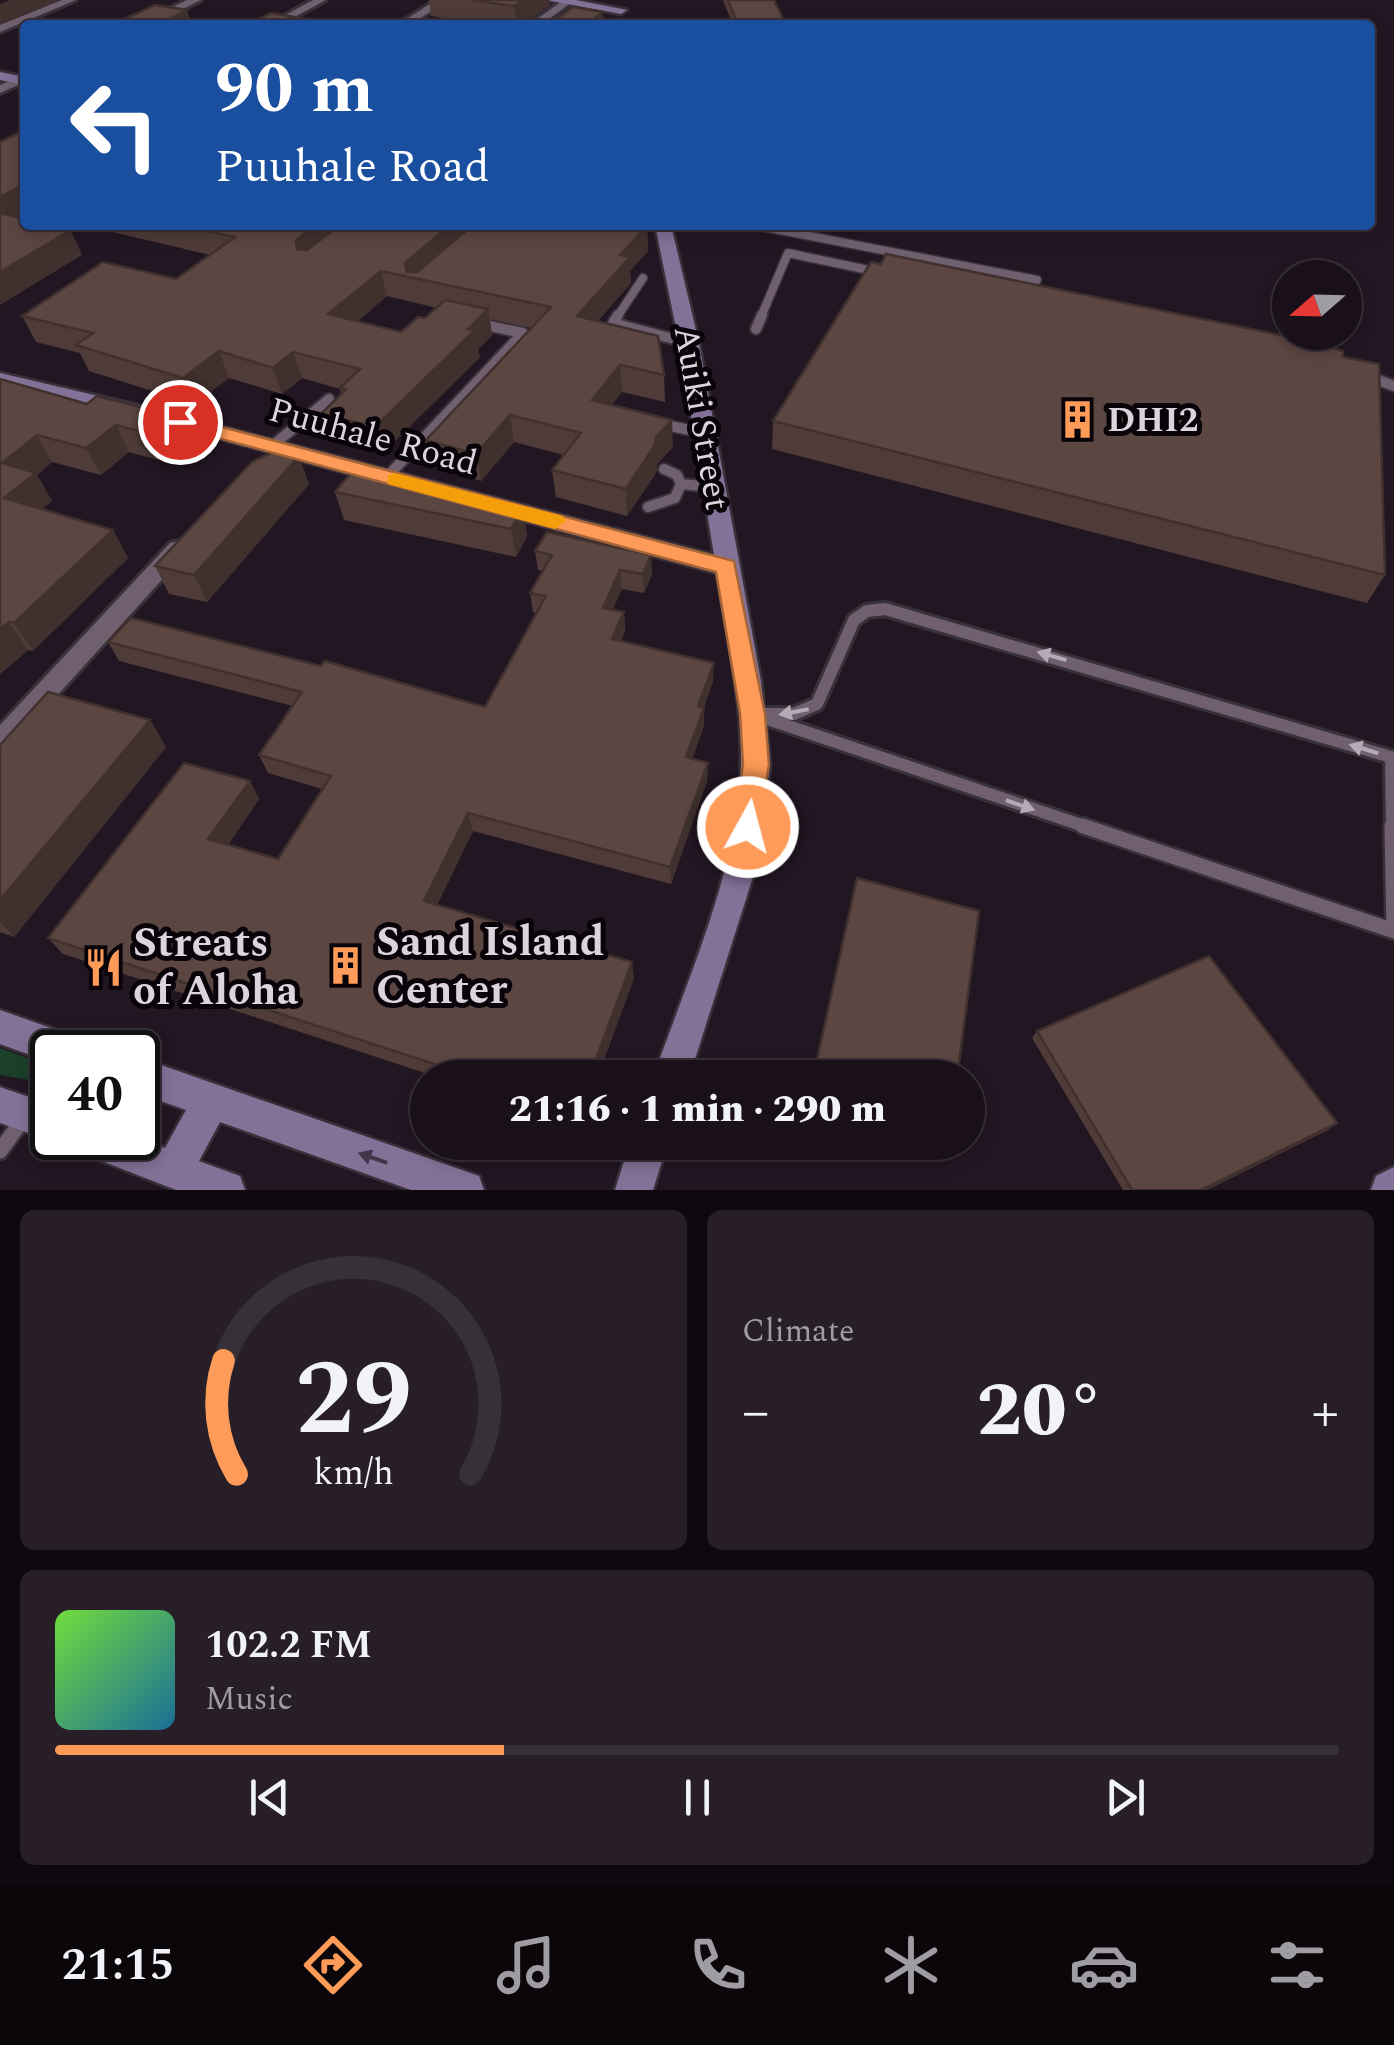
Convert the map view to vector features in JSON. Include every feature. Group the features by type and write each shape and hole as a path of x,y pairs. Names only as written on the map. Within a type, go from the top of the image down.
{"street":[{"path":"22,20 71,0"},
{"path":"152,20 196,0"},
{"path":"282,20 320,0"},
{"path":"410,20 444,0"},
{"path":"552,0 620,5"},
{"path":"541,20 568,2"},
{"name":"Auiki Street","path":"665,230 689,343 753,714 756,764 744,858 677,1060"},
{"name":"Puuhale Road","path":"0,380 264,455 387,477 726,567"},
{"path":"0,742 190,536"},
{"path":"0,1027 30,1037"},
{"path":"160,1083 465,1190"},
{"path":"173,1170 211,1101"},
{"path":"147,1160 226,1190"},
{"path":"634,1190 644,1160"}],"lane":[{"path":"778,230 1037,280"},
{"path":"756,328 788,253 882,272"},
{"path":"998,285 1002,274"},
{"path":"643,278 613,323 689,343"},
{"path":"387,477 523,333 471,322"},
{"path":"1361,374 1394,386"},
{"path":"264,455 329,399"},
{"path":"639,419 705,433"},
{"path":"648,507 675,498 681,484 677,475 664,469"},
{"path":"681,484 713,486"},
{"path":"885,608 1391,757 1394,931 866,753 753,714 791,716 817,704 854,620 867,611 885,608"},
{"path":"0,1151 26,1114"}],"green space":[{"path":"0,1048 30,1059 30,1080 0,1075"}],"building":[{"path":"471,0 523,0 514,6"},
{"path":"728,0 774,0 784,20 736,20"},
{"path":"155,5 187,10 167,20 122,20"},
{"path":"573,7 603,12 592,20 555,20"},
{"path":"271,13 306,19 304,20 257,20"},
{"path":"20,132 20,187 0,197 0,142"},
{"path":"0,213 20,218 20,230 71,230 0,272"},
{"path":"204,230 309,230 296,240 297,249 307,250 333,230 444,230 405,263 407,272 417,272 467,230 643,230 620,255 630,257 577,316 658,336 664,375 620,365 592,400 672,420 656,437 655,445 626,489 552,470 581,433 510,415 476,454 426,440 551,307 381,271 328,314 401,332 445,300 488,309 468,329 475,330 375,427 321,414 360,369 293,352 273,368 219,351 183,378 76,345 93,333 22,316 103,262 176,279 235,237"},
{"name":"DHI2","path":"886,254 1272,333 1272,350 1339,350 1343,357 1379,364 1385,575 773,421 871,262 881,264"},
{"path":"0,379 87,404 97,396 187,419 159,436 116,425 86,448 37,435 2,463 36,473 4,498 113,530 14,623 0,629"},
{"path":"274,451 299,456 194,575 155,566 252,462"},
{"path":"350,474 477,500 481,496 523,508 511,529 335,492"},
{"path":"547,532 651,555 643,574 620,570 603,608 624,612 612,639 714,663 698,706 704,708 686,757 708,763 670,867 468,813 424,901 632,962 596,1060 422,1060 48,938 184,763 250,781 208,839 278,859 331,776 259,755 302,692 108,642 131,618 321,666 325,661 485,707 546,596 530,593 552,555 535,551"},
{"path":"48,692 150,720 0,900 0,745"},
{"path":"857,878 979,911 959,1060 817,1060"},
{"path":"1209,956 1337,1123 1201,1190 1132,1190 1037,1031"}],"slow traffic":[{"path":"395,479 555,521"}],"place":[{"name":"DHI2","path":"1077,420"},
{"name":"Sand Island Center","path":"346,966"},
{"name":"Streats of Aloha","path":"103,967"}],"route":[{"path":"180,422 726,567 753,714 756,764 748,827"}]}
